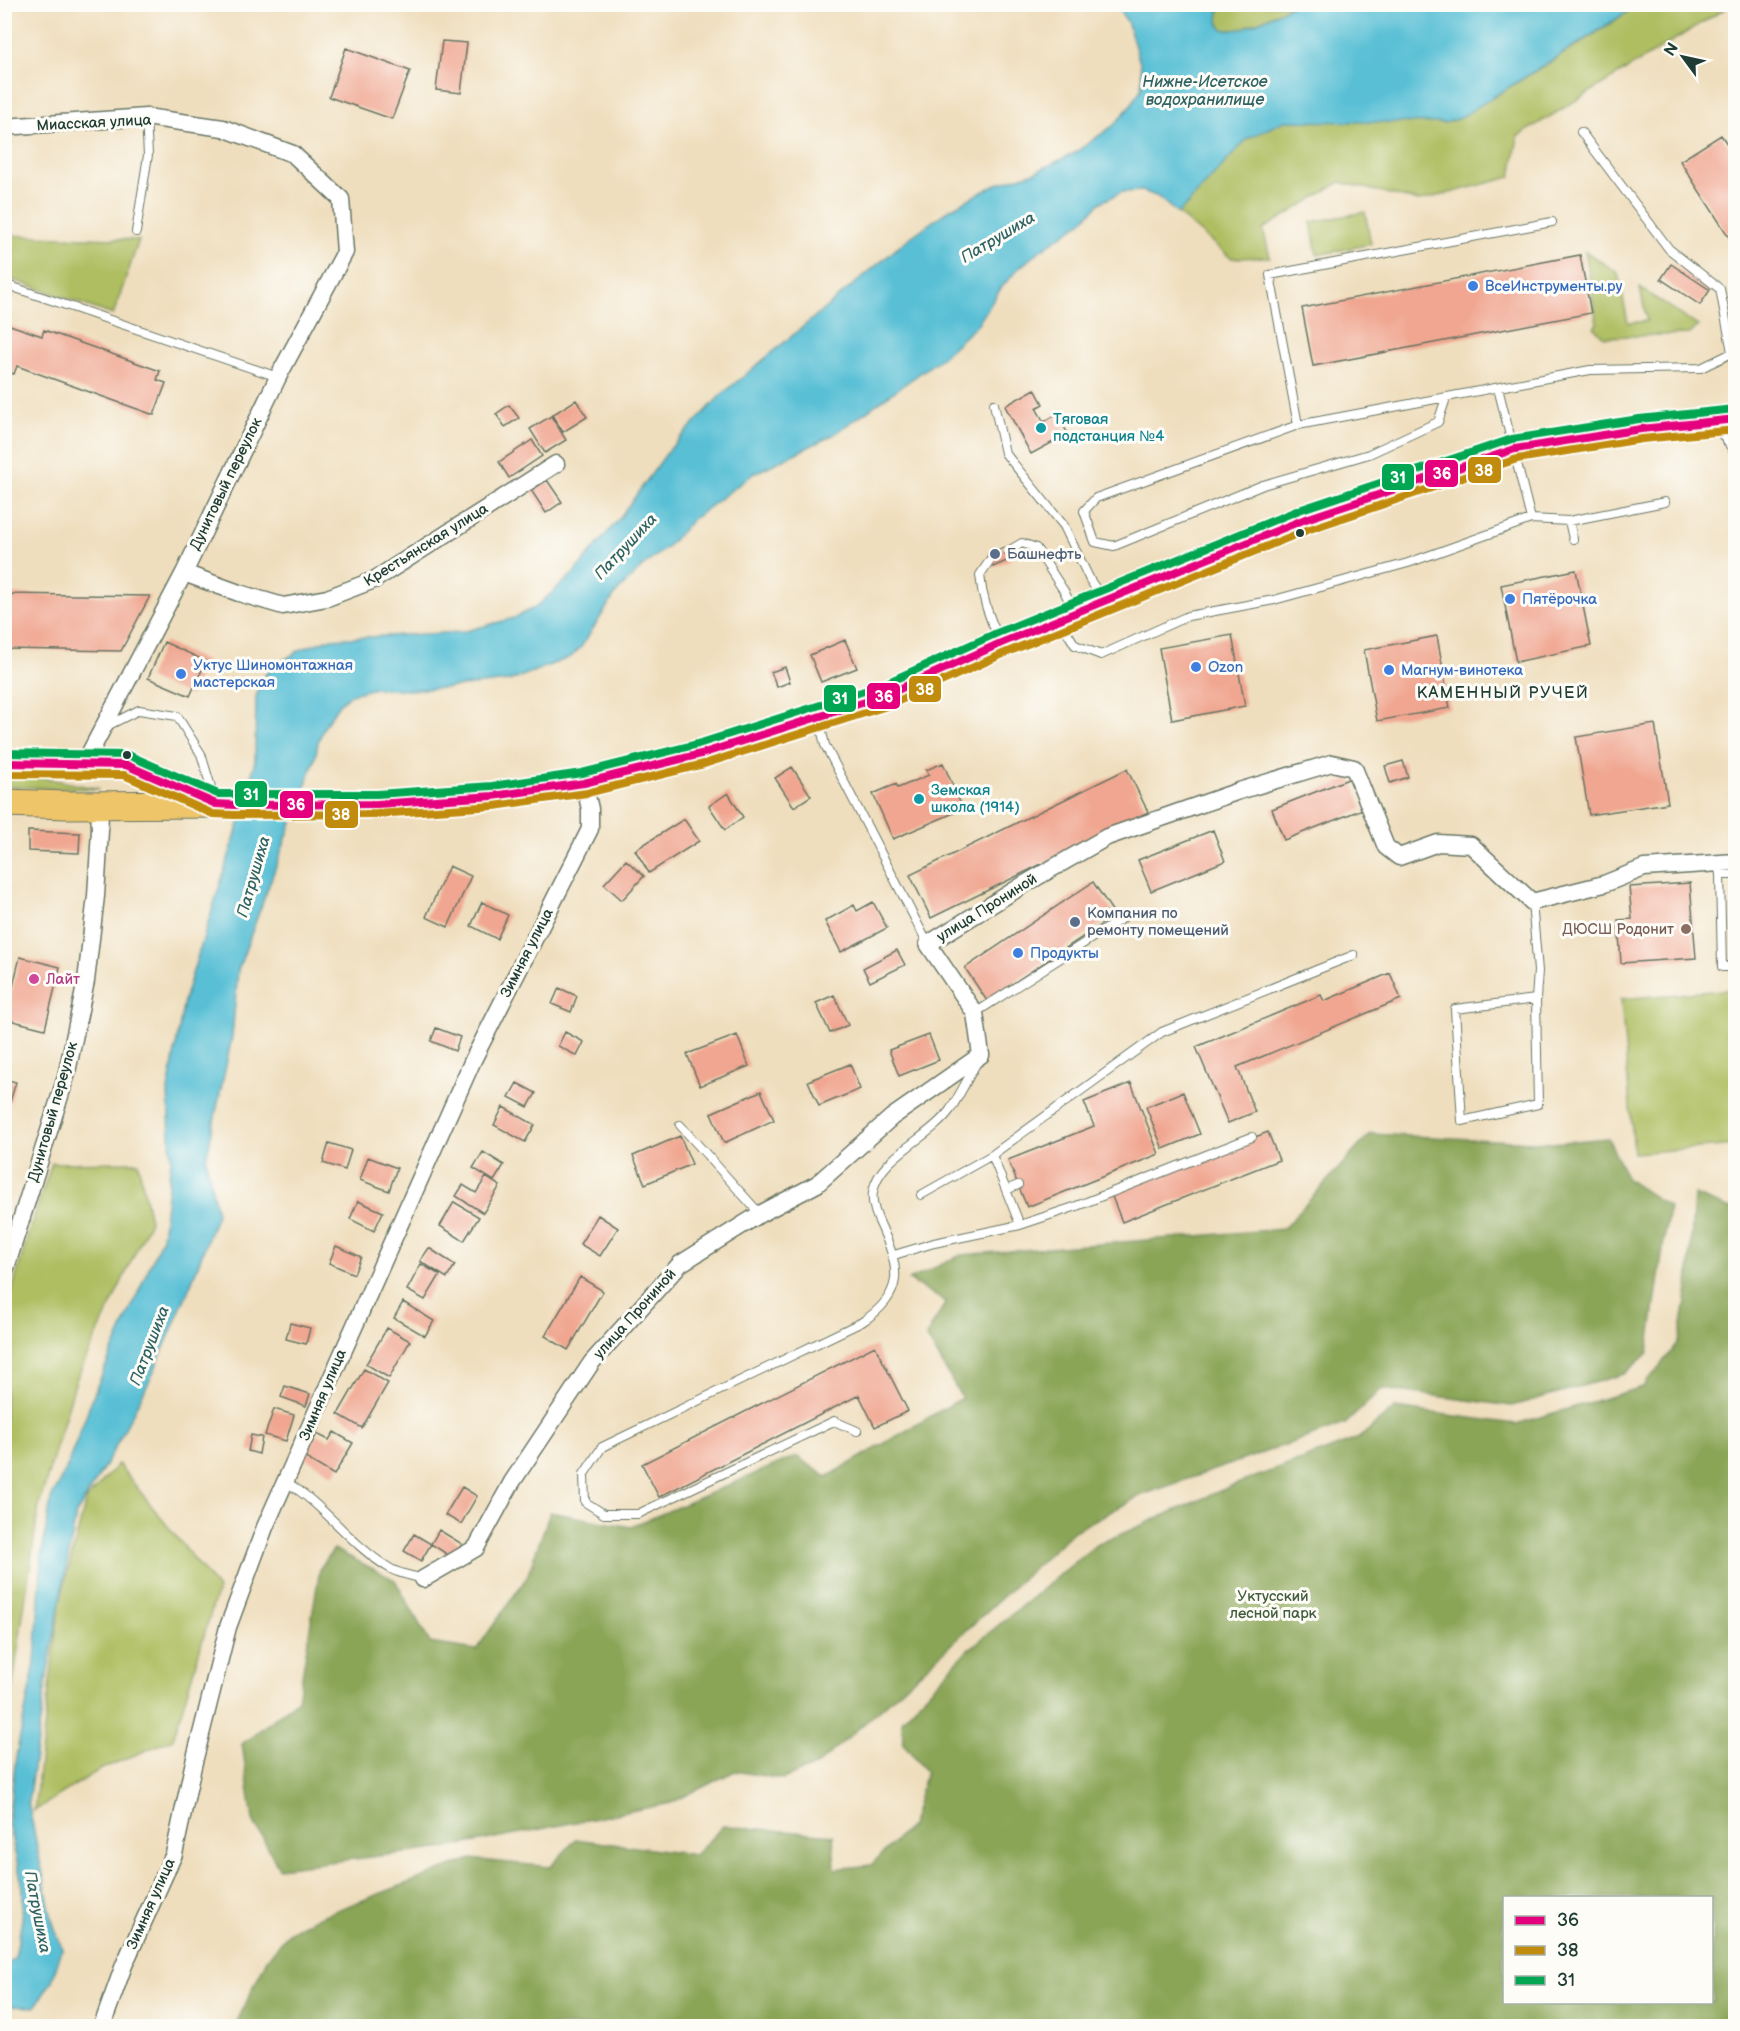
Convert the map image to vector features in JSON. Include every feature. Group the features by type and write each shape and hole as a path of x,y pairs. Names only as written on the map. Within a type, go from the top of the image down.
{"main road":[{"path":"4,803 377,804 493,796 584,783 701,754 884,696 1001,644 1303,520 1515,449 1641,429 1724,420"},
{"path":"4,763 126,765 226,804"}],"street":[{"name":"Миасская улица","path":"4,128 146,117 223,128 293,154 342,199"},
{"name":"Дунитовый переулок","path":"84,764 184,573 278,377 345,252 342,199"},
{"name":"Крестьянская улица","path":"184,573 284,606 327,598 374,580 556,464"},
{"name":"улица Прониной","path":"423,1579 476,1548 512,1482 592,1362 680,1264 760,1214 817,1184 892,1118 981,1055 975,1013 928,944 1023,885 1107,837 1239,790 1332,762 1354,768 1386,846 1399,857 1438,843 1471,845 1532,902"},
{"name":"Зимняя улица","path":"102,2026 124,1965 174,1854 193,1766 228,1627 265,1527 473,1060 590,829 590,809 584,783"},
{"name":"Дунитовый переулок","path":"4,1274 66,1077 86,981 96,885 100,830 99,805"},
{"path":"1532,902 1604,884 1644,868 1719,868 1736,862"}],"lane":[{"path":"136,232 148,155 146,117"},
{"path":"1446,398 1438,422 1369,454 1263,484 1114,546 1095,542 1084,511 1096,498 1298,425 1590,370 1701,368 1734,351 1720,289 1669,249 1581,132"},
{"path":"1298,425 1270,276 1552,222"},
{"path":"4,284 278,377"},
{"path":"1498,388 1531,519"},
{"path":"994,404 1005,453 1064,526 1090,580 1105,602"},
{"path":"1724,420 1736,454"},
{"path":"1008,551 1022,543 1036,548 1064,591 1067,617 1075,645 1101,655 1188,616 1274,600 1408,563 1531,519 1569,521 1665,502"},
{"path":"1569,521 1573,539"},
{"path":"990,560 980,575 982,594 991,623 1001,644"},
{"path":"102,729 139,710 177,716 201,754 226,804"},
{"path":"818,717 825,745 928,944"},
{"path":"1736,875 1719,868 1722,968 1736,967"},
{"path":"1532,902 1538,971 1536,999 1538,1104 1462,1120 1455,1009 1536,999"},
{"path":"975,1013 1123,918"},
{"path":"921,1196 992,1155 1162,1032 1354,955"},
{"path":"857,1431 834,1421 638,1514 604,1514 585,1502 584,1474 602,1448 862,1322 879,1311 894,1288 896,1268 894,1254 876,1216 872,1195 878,1176 949,1112 981,1055"},
{"path":"680,1125 760,1214"},
{"path":"894,1254 1020,1225 1074,1207 1252,1137"},
{"path":"992,1155 1020,1225"},
{"path":"1006,1190 1018,1185"},
{"path":"286,1482 303,1492 343,1532 392,1570 423,1579"}],"green space":[{"path":"1220,5 1293,5 1254,24 1232,30 1223,29 1219,24"},
{"path":"1638,5 1731,5 1518,136 1511,177 1419,201 1340,182 1263,229 1270,257 1231,258 1178,214 1247,139 1284,121 1458,119"},
{"path":"1365,212 1371,244 1317,255 1311,222"},
{"path":"5,235 139,240 113,315 5,277"},
{"path":"1585,251 1618,273 1628,323 1647,321 1640,288 1698,326 1690,334 1604,337 1594,328 1597,323"},
{"path":"5,777 39,777 100,789 5,787"},
{"path":"1735,989 1735,1145 1634,1153 1621,999"},
{"path":"1370,1134 1551,1143 1608,1138 1627,1179 1669,1207 1648,1353 1624,1374 1512,1406 1382,1389 1345,1424 1142,1495 1074,1531 817,1765 783,1779 735,1771 671,1803 446,1848 279,1868 253,1820 242,1744 298,1700 320,1568 334,1549 395,1580 430,1643 476,1650 527,1577 550,1512 631,1527 796,1456 827,1477 962,1398 926,1336 946,1302 909,1280 961,1255 1283,1229"},
{"path":"138,1162 150,1221 76,1380 39,1505 11,1697 5,1719 5,1316 29,1231 52,1163"},
{"name":"Уктусский лесной парк","path":"1694,1195 1736,1211 1735,2026 235,2026 267,1959 288,1933 311,1920 471,1859 550,1867 576,1839 695,1855 723,1826 833,1835 835,1869 871,1865 911,1825 926,1772 903,1743 902,1720 967,1651 1096,1545 1229,1487 1359,1438 1395,1408 1516,1424 1643,1387 1679,1342 1688,1288"},
{"path":"118,1464 218,1589 173,1739 99,1770 34,1811 60,1602 86,1500"}],"water":[{"name":"Нижне-Исетское водохранилище","path":"1115,5 1220,5 1219,24 1223,29 1232,30 1254,24 1293,5 1638,5 1458,119 1444,123 1284,121 1247,139 1178,214 1158,197 1143,191 1122,192 1101,202 1080,223 1018,269 1001,288 977,325 940,359 833,435 753,474 693,519 666,548 643,566 616,593 581,647 571,657 509,681 408,690 375,688 351,694 339,704 325,725 318,742 315,759 238,970 232,1037 206,1159 217,1214 191,1284 151,1378 109,1459 76,1514 48,1669 28,1802 52,1920 62,1949 52,1981 35,2007 5,2006 5,1966 15,1958 22,1919 23,1888 8,1822 16,1756 35,1663 42,1553 51,1499 66,1469 97,1386 162,1238 171,1160 168,1091 184,1000 247,798 255,760 256,697 262,679 271,668 300,650 329,639 462,632 514,618 536,607 574,573 618,520 669,450 721,395 908,239 950,209 997,184 1035,172 1073,154 1114,125 1132,104 1141,89 1142,78 1140,63 1127,21"}],"building":[{"path":"224,4 254,4 242,9 231,9"},
{"path":"442,41 467,43 461,93 436,90"},
{"path":"346,48 410,71 392,119 329,97"},
{"path":"1721,135 1736,157 1736,248 1680,161"},
{"path":"1580,255 1591,313 1313,366 1302,308"},
{"path":"1671,264 1710,290 1700,305 1661,279"},
{"path":"4,323 42,336 44,330 160,371 157,380 166,383 154,415 17,366 14,374 4,371"},
{"name":"Тяговая подстанция №4","path":"1035,389 1043,404 1036,408 1044,422 1057,414 1068,434 1031,454 1005,406"},
{"path":"576,400 587,417 563,432 552,415"},
{"path":"509,405 519,418 505,427 496,414"},
{"path":"551,416 566,440 545,453 530,429"},
{"path":"532,440 542,456 509,478 499,462"},
{"path":"547,480 562,502 546,513 531,490"},
{"path":"1006,547 1011,559 993,567 988,554"},
{"path":"1576,570 1591,646 1516,662 1501,585"},
{"path":"4,594 150,596 121,651 4,649"},
{"path":"1232,635 1245,706 1172,720 1159,648"},
{"path":"1437,636 1450,708 1377,721 1364,650"},
{"path":"845,640 857,668 821,682 810,655"},
{"path":"164,642 206,661 190,696 148,678"},
{"path":"785,667 790,682 777,687 771,672"},
{"path":"1655,724 1668,803 1589,815 1576,737"},
{"path":"1403,761 1408,777 1390,783 1385,766"},
{"path":"943,763 963,809 893,839 873,794 896,784 898,788 929,775 926,770"},
{"path":"792,767 811,796 794,807 775,778"},
{"path":"1127,769 1148,812 931,918 910,875"},
{"path":"1351,778 1363,809 1284,840 1272,809"},
{"path":"728,793 743,817 725,830 709,806"},
{"path":"684,819 699,841 649,873 635,850"},
{"path":"1213,830 1225,861 1151,891 1138,860"},
{"path":"28,831 80,833 79,853 28,851"},
{"path":"626,860 644,876 622,900 604,884"},
{"path":"449,866 471,876 448,927 426,917"},
{"path":"1093,882 1115,915 987,1001 965,968"},
{"path":"1690,883 1696,958 1621,963 1618,920 1632,919 1629,887"},
{"path":"482,902 508,915 497,939 471,926"},
{"path":"873,902 887,928 841,952 825,921 854,905 857,911"},
{"path":"897,950 905,965 870,982 863,968"},
{"path":"20,957 60,967 45,1029 5,1019"},
{"path":"1390,973 1401,999 1237,1067 1255,1112 1228,1123 1196,1047 1321,995 1324,1001"},
{"path":"559,988 577,996 571,1012 552,1004"},
{"path":"834,995 848,1025 830,1033 816,1003"},
{"path":"436,1028 460,1037 455,1051 431,1041"},
{"path":"565,1032 584,1042 577,1056 558,1046"},
{"path":"737,1035 749,1066 700,1086 687,1054"},
{"path":"929,1035 939,1060 899,1076 889,1050"},
{"path":"850,1064 860,1089 819,1106 808,1081"},
{"path":"4,1079 16,1082 10,1102 4,1101"},
{"path":"517,1083 536,1093 528,1107 509,1097"},
{"path":"1131,1083 1159,1154 1027,1207 1008,1160 1094,1126 1084,1102"},
{"path":"761,1091 774,1120 724,1143 711,1113"},
{"path":"1183,1092 1200,1134 1163,1149 1146,1107"},
{"path":"503,1107 535,1125 525,1142 494,1125"},
{"path":"1268,1132 1279,1160 1122,1222 1111,1194"},
{"path":"680,1136 692,1164 645,1184 633,1156"},
{"path":"329,1143 351,1150 345,1170 323,1163"},
{"path":"483,1152 504,1165 494,1181 473,1168"},
{"path":"368,1157 397,1168 389,1191 360,1180"},
{"path":"486,1177 500,1186 483,1213 456,1196 463,1185 476,1193"},
{"path":"358,1201 383,1212 374,1231 350,1219"},
{"path":"454,1202 479,1217 464,1241 440,1226"},
{"path":"598,1215 618,1228 600,1256 580,1244"},
{"path":"336,1246 361,1257 354,1274 329,1263"},
{"path":"429,1248 455,1265 447,1278 420,1261"},
{"path":"421,1264 440,1275 425,1300 407,1290"},
{"path":"580,1277 603,1291 568,1350 545,1336"},
{"path":"403,1302 434,1321 425,1336 394,1318"},
{"path":"290,1323 310,1328 306,1344 286,1339"},
{"path":"387,1328 410,1341 389,1378 366,1364"},
{"path":"875,1346 908,1411 875,1427 859,1395 659,1497 642,1464"},
{"path":"364,1369 388,1383 362,1428 338,1414"},
{"path":"285,1386 310,1394 306,1406 281,1397"},
{"path":"274,1409 294,1415 286,1441 265,1435"},
{"path":"334,1432 353,1443 334,1475 304,1457 317,1434 329,1440"},
{"path":"251,1435 262,1437 259,1454 248,1451"},
{"path":"462,1487 477,1496 461,1524 445,1515"},
{"path":"439,1530 462,1544 453,1558 431,1544"},
{"path":"414,1534 431,1544 421,1561 404,1551"}],"transit line":[{"name":"31","path":"4,753 128,755 218,794 377,794 492,786 582,773 698,744 880,686 997,633 1299,510 1512,439 1639,419 1735,409"},
{"name":"36","path":"4,763 126,765 216,804 235,805 377,804 493,796 584,783 701,754 884,696 1001,643 1303,520 1515,449 1641,429 1736,419"},
{"name":"38","path":"4,774 124,775 213,814 234,815 377,814 494,806 587,793 704,764 887,706 1005,653 1307,530 1517,459 1642,439 1736,430"}],"place":[{"name":"ВсеИнструменты.ру","path":"1473,286"},
{"name":"Тяговая подстанция №4","path":"1041,428"},
{"name":"Башнефть","path":"995,554"},
{"name":"Пятёрочка","path":"1510,599"},
{"name":"Ozon","path":"1196,667"},
{"name":"Магнум-винотека","path":"1389,670"},
{"name":"Уктус Шиномонтажная мастерская","path":"181,674"},
{"name":"Земская школа (1914)","path":"919,799"},
{"name":"Компания по ремонту помещений","path":"1075,922"},
{"name":"ДЮСШ Родонит","path":"1686,929"},
{"name":"Продукты","path":"1018,953"},
{"name":"Лайт","path":"34,979"}],"district":[{"name":"КАМЕННЫЙ РУЧЕЙ","path":"1503,693"}],"water label":[{"name":"Патрушиха","path":"998,238"},
{"name":"Патрушиха","path":"626,547"},
{"name":"Патрушиха","path":"254,877"},
{"name":"Патрушиха","path":"150,1346"},
{"name":"Патрушиха","path":"37,1912"}]}
